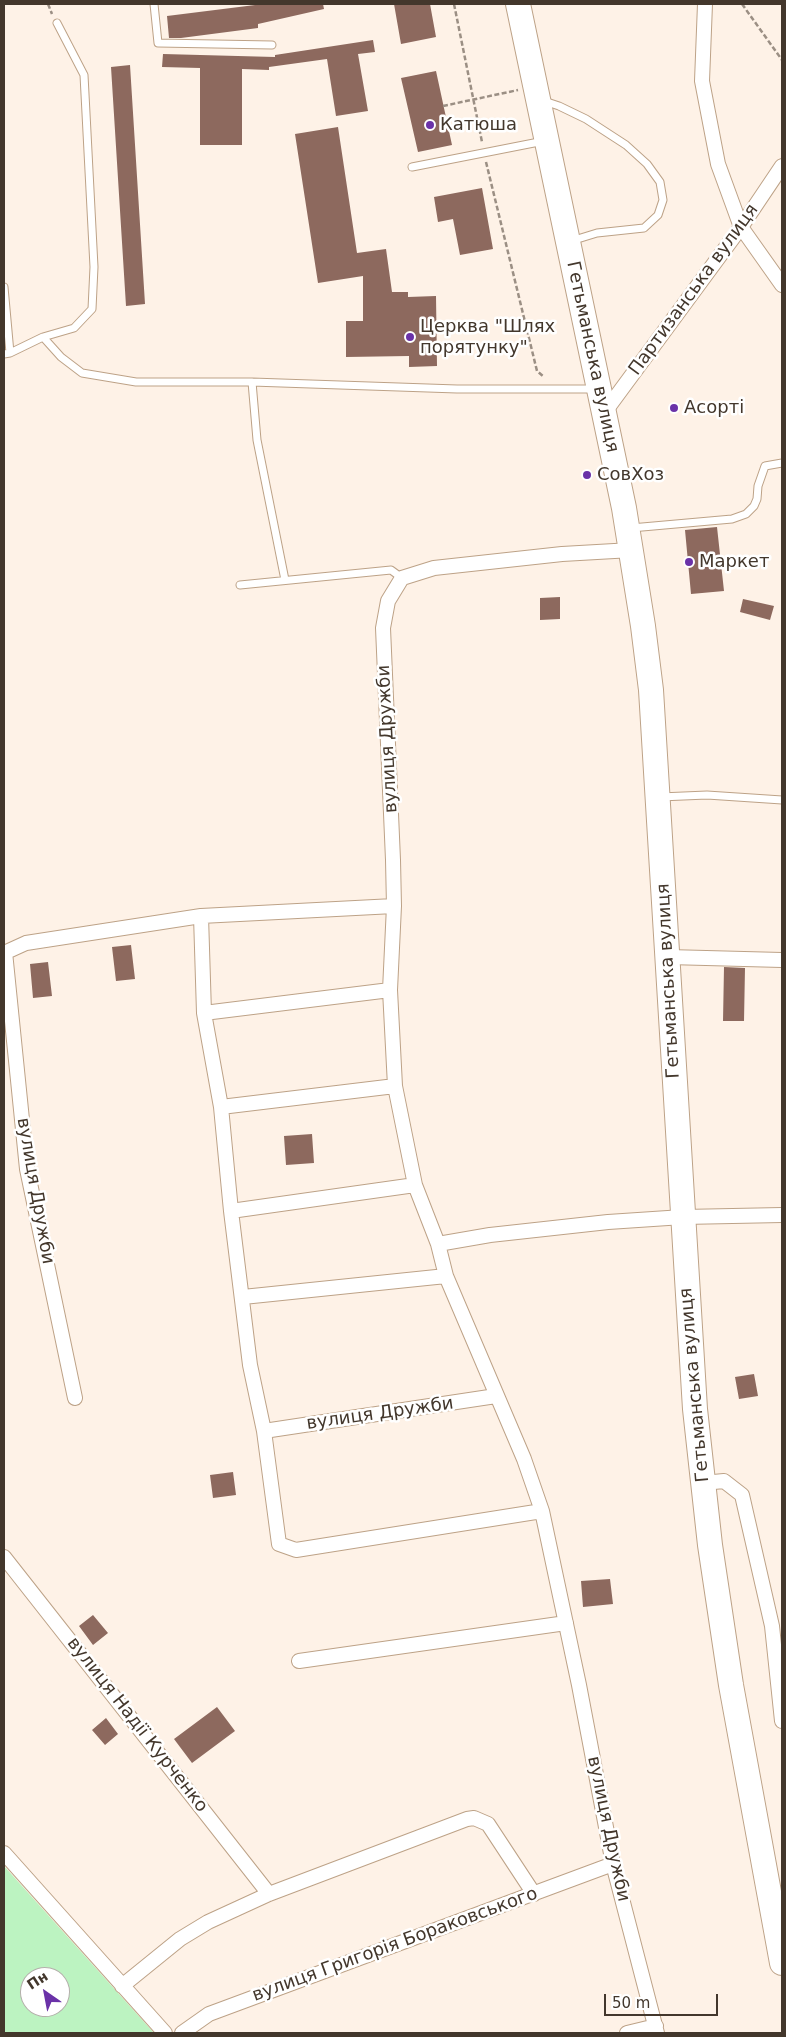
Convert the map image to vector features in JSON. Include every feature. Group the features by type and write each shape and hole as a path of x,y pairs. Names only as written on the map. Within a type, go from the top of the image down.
{"highway":[{"name":"Гетьманська вулиця","path":"518,4 630,539 651,690 694,1399 703,1483 731,1685 782,1964"}],"street":[{"path":"704,4 702,82 718,164 741,227 782,285"},
{"name":"Партизанська вулиця","path":"604,413 741,227 782,166"},
{"path":"402,578 434,568 562,554 630,539"},
{"name":"вулиця Дружби","path":"402,578 388,601 383,628 394,906 390,990 395,1086 415,1185 438,1244 446,1276 524,1459 542,1511 613,1864 656,2030"},
{"path":"4,953 26,944 201,916 394,906"},
{"path":"201,916 204,1013 222,1107 231,1211 250,1365 264,1431 279,1544 296,1550 542,1511"},
{"name":"вулиця Дружби","path":"4,953 27,1169 75,1398"},
{"path":"668,957 782,960"},
{"path":"204,1013 390,990"},
{"path":"222,1107 395,1086"},
{"path":"231,1211 415,1185"},
{"path":"438,1244 490,1235 608,1222 683,1217 782,1215"},
{"path":"243,1297 446,1276"},
{"name":"вулиця Дружби","path":"264,1431 496,1396"},
{"path":"703,1483 724,1481 742,1495 777,1624 782,1721"},
{"name":"вулиця Надії Курченко","path":"4,1557 270,1894"},
{"path":"299,1661 566,1623"},
{"path":"122,1986 180,1939 208,1922 270,1894 467,1819 474,1818 488,1824 534,1894"},
{"path":"4,1853 165,2033"},
{"name":"вулиця Григорія Бораковського","path":"182,2033 209,2014 613,1864"},
{"path":"627,2033 656,2030"}],"lane":[{"path":"154,4 158,43 272,44"},
{"path":"4,288 7,353 74,328 92,309 94,268 84,75 57,23"},
{"path":"537,93 586,119 626,146 647,164 660,182 663,200 658,215 644,228 597,233 568,242"},
{"path":"412,167 547,140"},
{"path":"43,338 61,357 82,373 136,382 252,382 447,389 599,389"},
{"path":"252,382 257,440 285,580"},
{"path":"630,539 732,519 746,514 754,506 764,466 782,463"},
{"path":"240,585 390,570 402,578"},
{"path":"657,797 707,795 782,800"}],"path":[{"path":"454,4 484,154 537,371 559,390"},
{"path":"742,4 782,60"},
{"path":"443,106 474,99 537,93"}],"green space":[{"path":"4,1866 154,2033 4,2033"}],"building":[{"path":"263,4 323,4 324,9 258,24 258,28 169,38 167,16"},
{"path":"394,4 430,4 436,37 401,44"},
{"path":"373,40 375,52 358,54 368,111 336,116 327,59 269,67 269,70 242,69 242,145 200,145 200,68 162,67 163,54 275,57 275,55"},
{"path":"130,65 145,304 126,306 111,67"},
{"name":"Катюша","path":"436,71 452,145 418,152 401,78"},
{"path":"338,127 357,253 386,249 392,292 408,292 408,297 436,296 437,366 409,367 409,356 346,357 346,321 363,321 363,276 318,283 295,134"},
{"path":"482,188 493,249 460,255 453,219 438,222 434,197"},
{"path":"717,527 724,591 691,594 685,530"},
{"path":"560,597 560,619 540,620 540,598"},
{"path":"743,599 774,606 770,620 740,612"},
{"path":"131,945 135,979 116,981 112,947"},
{"path":"48,962 52,996 33,998 30,964"},
{"path":"724,967 745,968 744,1021 723,1021"},
{"path":"312,1134 314,1163 286,1165 284,1136"},
{"path":"754,1374 758,1396 739,1399 735,1377"},
{"path":"233,1472 236,1495 213,1498 210,1475"},
{"path":"610,1579 613,1604 583,1607 581,1581"},
{"path":"93,1615 108,1633 93,1645 79,1626"},
{"path":"217,1707 235,1731 192,1763 174,1739"},
{"path":"106,1718 118,1734 105,1745 92,1730"}],"place":[{"name":"Катюша","path":"430,125"},
{"name":"Церква \"Шлях порятунку\"","path":"410,337"},
{"name":"Асорті","path":"674,408"},
{"name":"СовХоз","path":"587,475"},
{"name":"Маркет","path":"689,562"}]}
